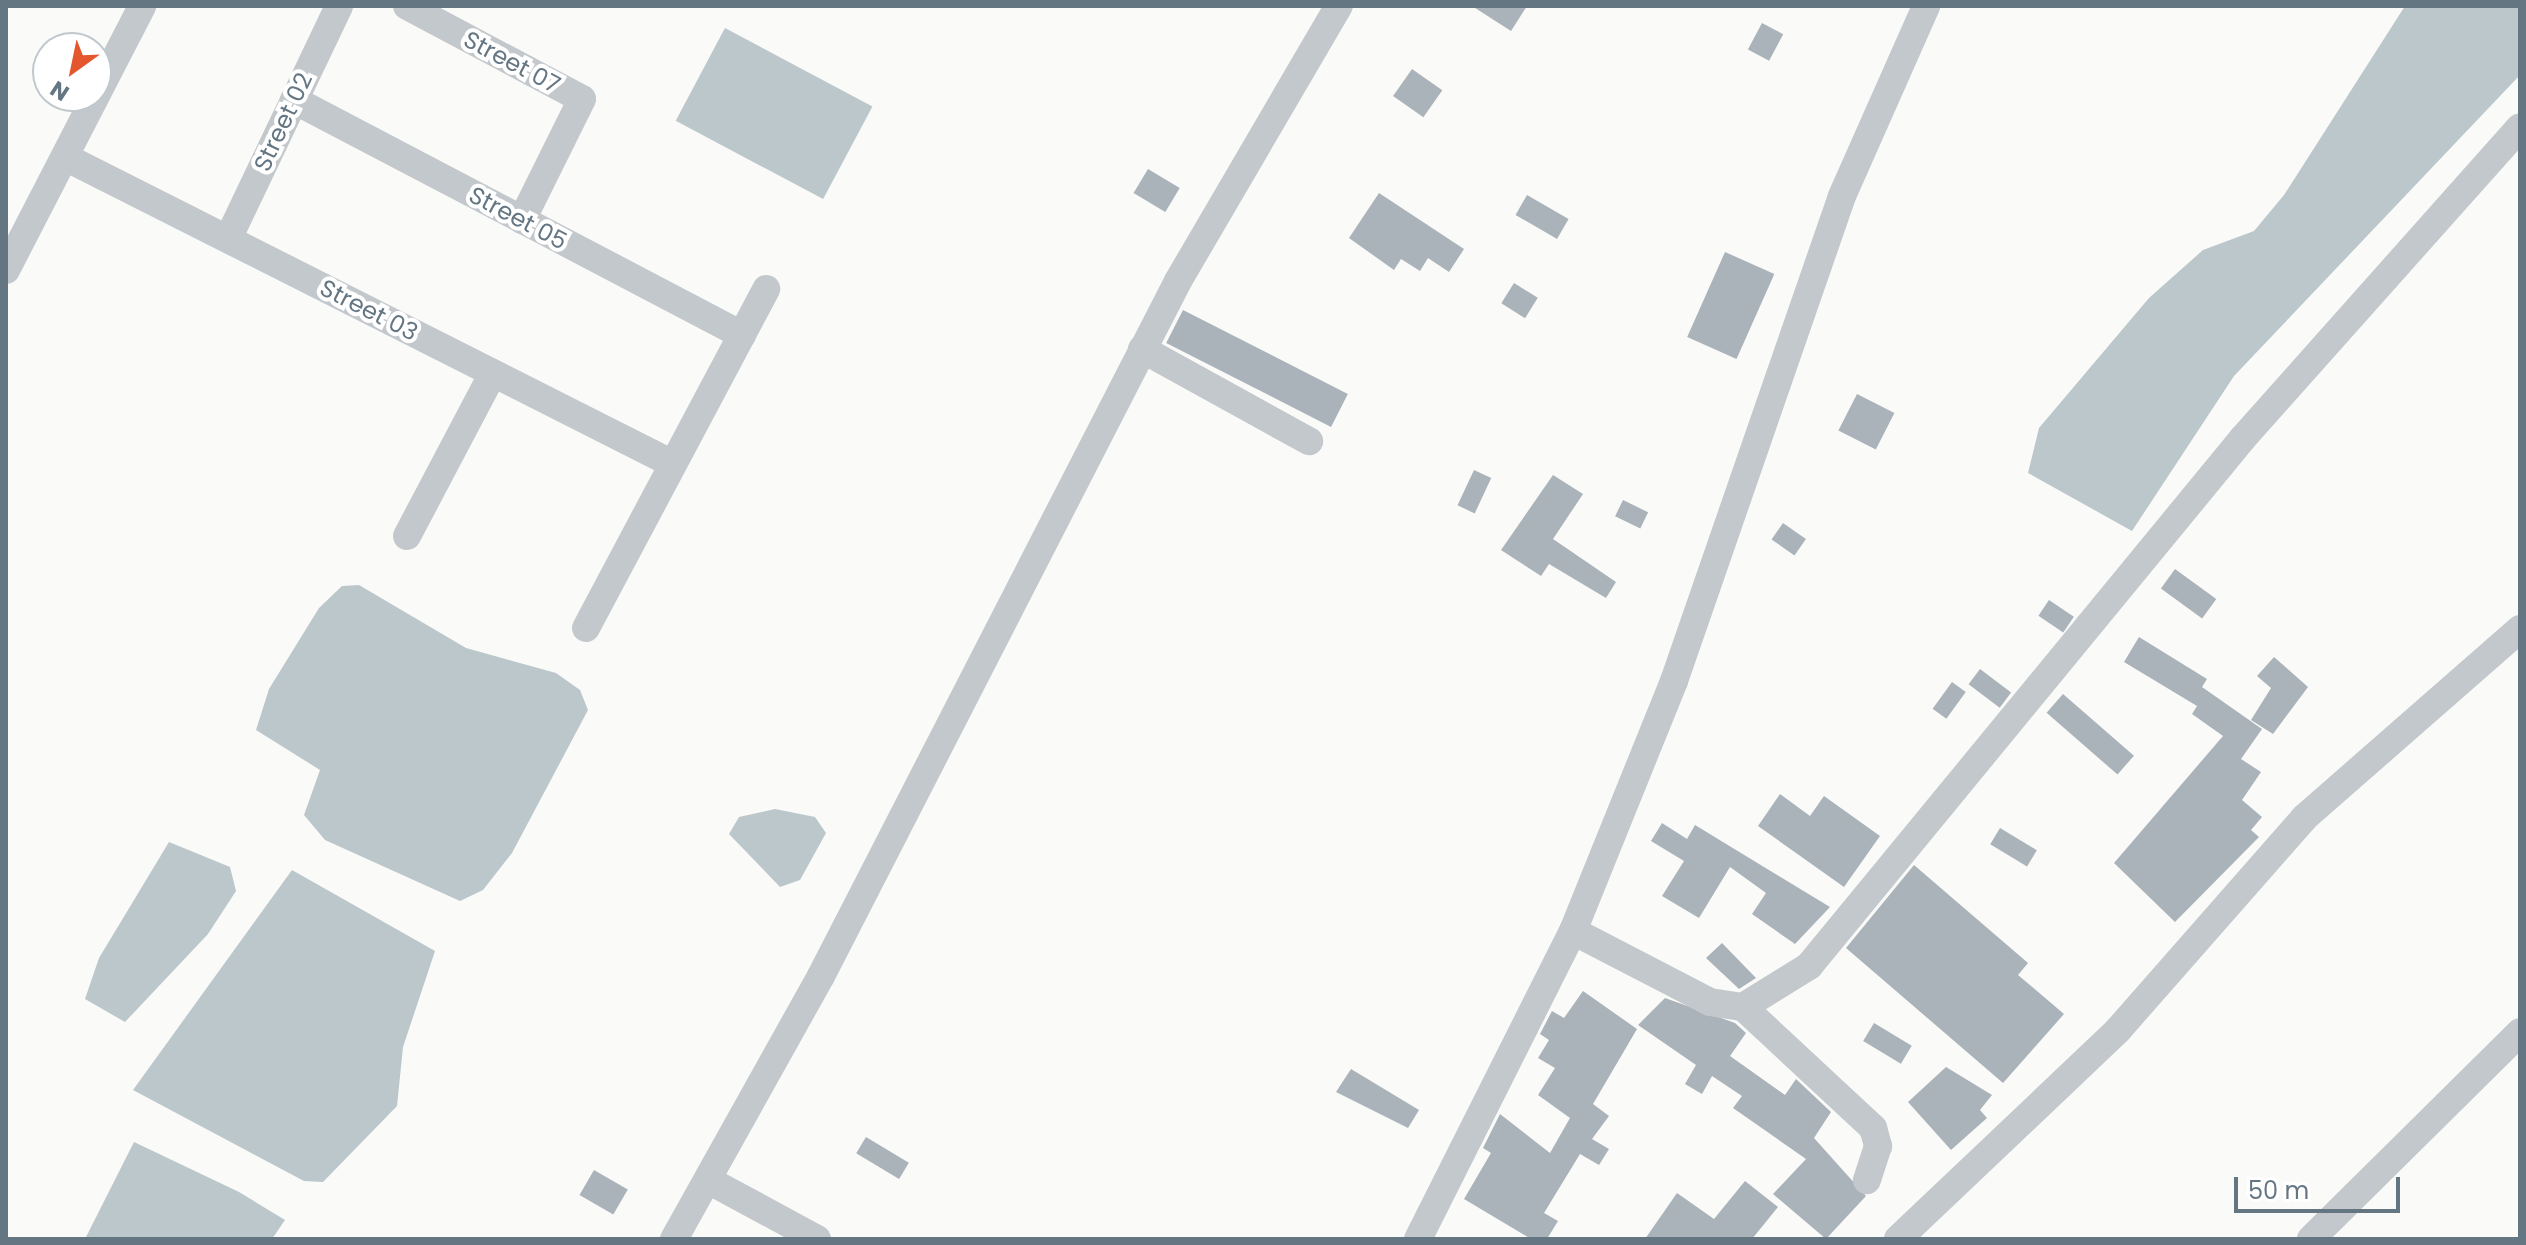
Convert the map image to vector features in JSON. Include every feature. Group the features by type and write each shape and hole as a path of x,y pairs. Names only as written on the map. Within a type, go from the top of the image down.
{"street":[{"path":"6,270 142,6"},
{"name":"Street 02","path":"228,239 339,6"},
{"name":"Street 07","path":"407,6 582,99 522,220"},
{"path":"674,1239 708,1180 1142,349 1339,6"},
{"path":"1418,1239 1573,931 1674,681 1842,196 1926,6"},
{"name":"Street 05","path":"294,100 742,335"},
{"path":"1743,1007 1809,966 2243,438 2520,127"},
{"name":"Street 03","path":"65,157 673,464"},
{"path":"586,628 766,289"},
{"path":"1142,349 1309,441"},
{"path":"407,536 493,373"},
{"path":"1898,1239 2118,1030 2304,818 2520,629"},
{"path":"1573,931 1710,1002 1743,1007 1873,1128 1878,1146 1867,1180"},
{"path":"2311,1239 2520,1032"},
{"path":"708,1180 817,1239"}],"shaded area":[{"path":"2405,6 2520,6 2520,75 2234,376 2132,531 2028,473 2039,428 2149,298 2203,250 2254,231 2284,195"},
{"path":"725,28 872,106 823,199 676,121"},
{"path":"359,585 466,648 556,673 580,690 588,710 512,853 483,890 460,901 325,840 304,815 320,770 256,730 269,689 319,608 342,586"},
{"path":"775,809 815,817 826,833 800,880 780,887 729,834 739,817"},
{"path":"169,842 230,867 236,891 208,934 125,1022 85,999 99,958"},
{"path":"292,870 435,951 403,1047 397,1106 323,1182 304,1181 133,1090"},
{"path":"134,1142 239,1192 285,1220 272,1239 85,1239"}],"building":[{"path":"1472,6 1527,6 1511,31"},
{"path":"1762,23 1783,34 1769,61 1748,49"},
{"path":"1412,69 1442,90 1423,117 1393,96"},
{"path":"1148,169 1180,188 1165,212 1134,193"},
{"path":"1379,193 1464,249 1449,272 1428,258 1420,271 1401,259 1394,270 1349,238"},
{"path":"1527,195 1569,219 1557,239 1516,215"},
{"path":"1725,252 1774,274 1737,359 1687,337"},
{"path":"1514,283 1538,298 1525,318 1501,303"},
{"path":"1183,310 1348,394 1331,427 1166,343"},
{"path":"1857,394 1894,413 1876,450 1838,431"},
{"path":"1474,470 1491,478 1475,513 1458,505"},
{"path":"1553,475 1583,494 1553,539 1616,582 1606,598 1549,564 1541,576 1501,550"},
{"path":"1623,500 1648,512 1640,528 1615,516"},
{"path":"1783,523 1806,539 1794,555 1772,539"},
{"path":"2175,569 2216,599 2202,618 2161,588"},
{"path":"2049,600 2074,617 2063,633 2038,616"},
{"path":"2139,637 2207,679 2202,687 2262,729 2241,759 2261,772 2242,800 2262,817 2251,830 2259,837 2175,922 2114,863 2223,736 2192,714 2197,706 2124,662"},
{"path":"2274,657 2308,687 2273,734 2251,720 2271,688 2257,676"},
{"path":"1980,669 2011,692 2000,708 1969,684"},
{"path":"1952,682 1966,692 1946,719 1933,709"},
{"path":"2063,694 2134,756 2118,775 2047,713"},
{"path":"1780,794 1810,816 1824,796 1880,836 1844,887 1758,826"},
{"path":"1662,823 1687,839 1695,825 1830,907 1795,944 1752,914 1766,893 1730,867 1699,918 1662,896 1684,861 1651,841"},
{"path":"2000,828 2037,850 2027,866 1990,844"},
{"path":"1914,865 2028,963 2018,975 2064,1014 2003,1083 1846,948"},
{"path":"1722,943 1756,978 1739,989 1706,958"},
{"path":"1583,991 1637,1029 1593,1104 1609,1116 1592,1139 1609,1149 1599,1165 1580,1154 1544,1213 1558,1221 1547,1239 1531,1239 1464,1199 1491,1153 1483,1148 1500,1114 1550,1153 1570,1118 1538,1095 1555,1068 1538,1058 1549,1040 1540,1034 1552,1011 1564,1018"},
{"path":"1665,998 1735,1023 1746,1033 1730,1056 1785,1095 1796,1079 1831,1112 1814,1138 1866,1196 1826,1239 1773,1194 1806,1159 1733,1108 1742,1096 1712,1076 1702,1094 1685,1084 1696,1065 1638,1025"},
{"path":"1874,1023 1912,1046 1901,1064 1863,1041"},
{"path":"1946,1067 1992,1095 1980,1110 1987,1118 1951,1150 1908,1102"},
{"path":"1351,1069 1419,1110 1408,1128 1336,1092"},
{"path":"866,1137 909,1163 899,1179 856,1153"},
{"path":"594,1170 628,1190 613,1215 580,1195"},
{"path":"1745,1181 1778,1207 1752,1239 1645,1239 1677,1193 1714,1219"}]}
